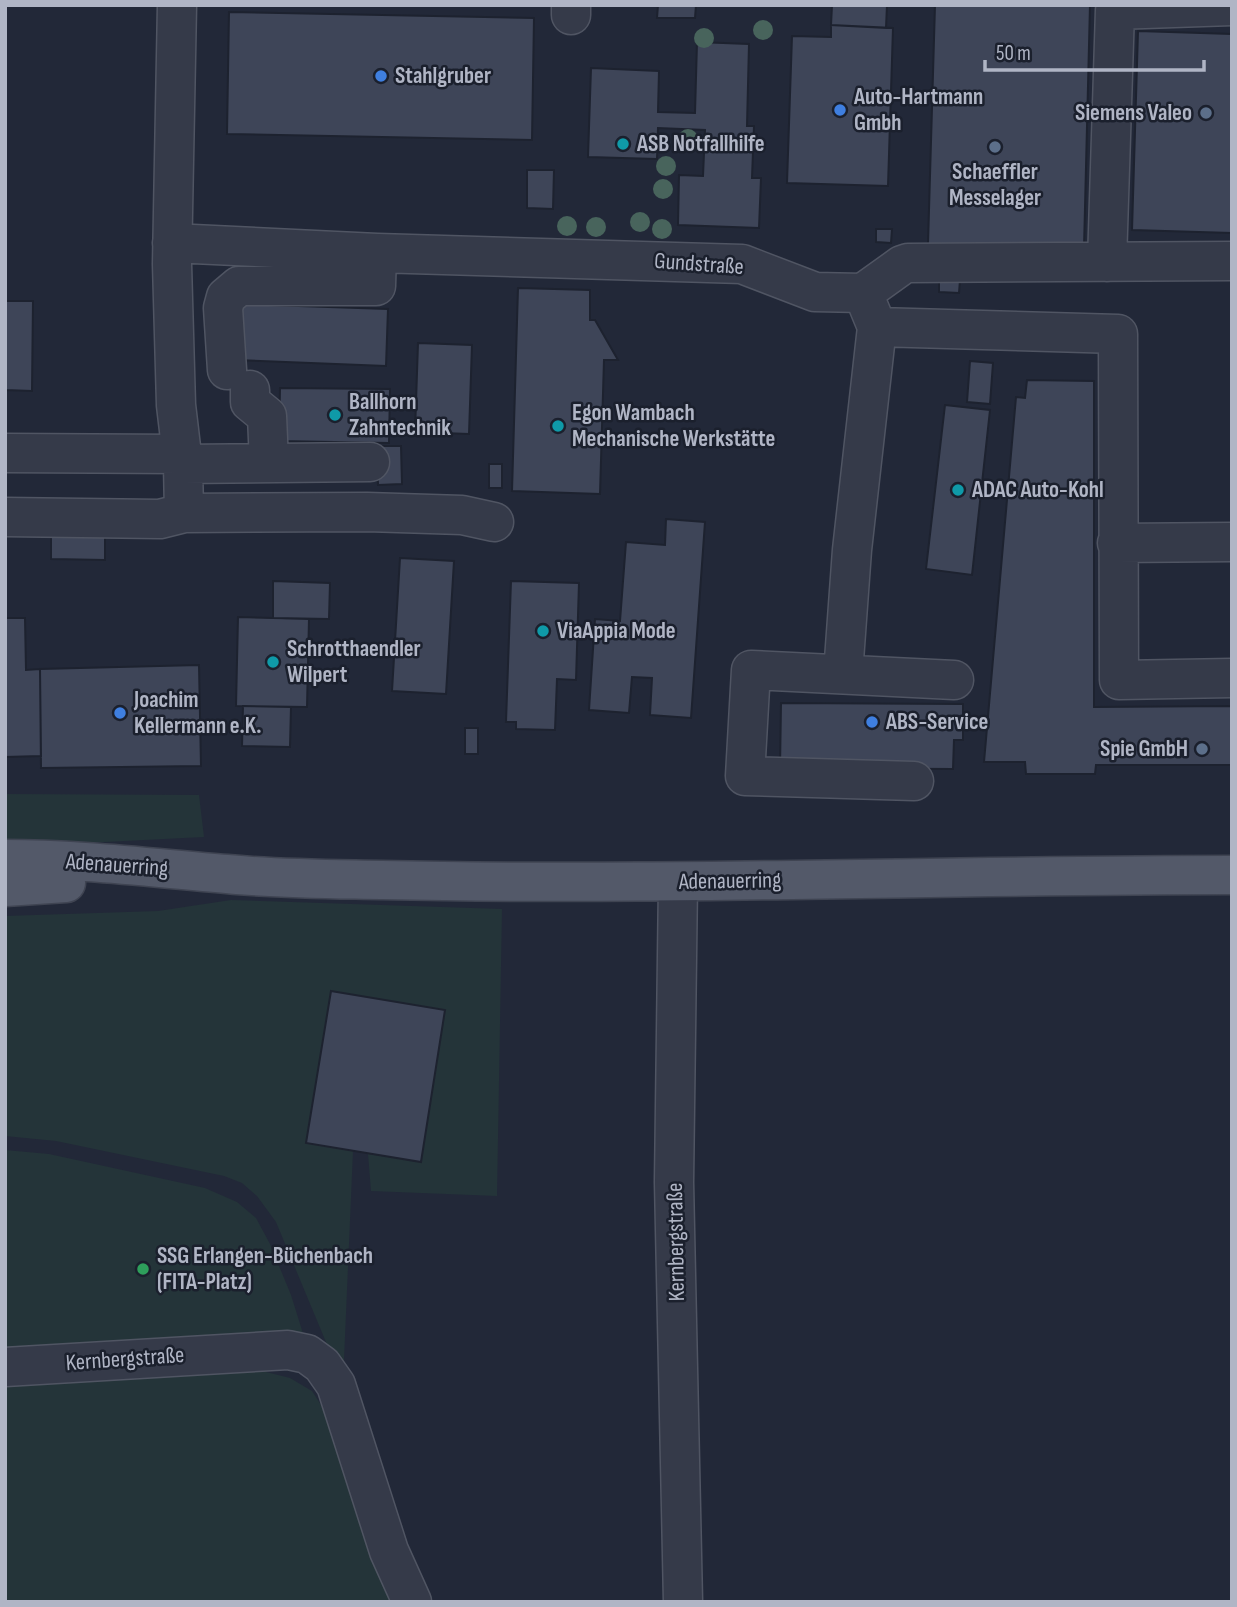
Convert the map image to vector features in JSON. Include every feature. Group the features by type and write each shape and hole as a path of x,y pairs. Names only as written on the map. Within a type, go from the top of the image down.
{"main road":[{"name":"Adenauerring","path":"5,859 112,862 229,874 381,880 678,882 1056,875 1232,875"},
{"name":"Adenauerring","path":"5,887 229,874"}],"street":[{"path":"177,5 172,243 176,405 184,513"},
{"path":"1107,262 1115,9 1232,6"},
{"name":"Gundstraße","path":"172,243 377,253 742,264 870,310 1118,334 1117,544"},
{"path":"269,463 267,415 250,402 239,380 223,308 226,298 239,286 376,286 377,253"},
{"path":"845,661 870,310 902,265 1232,261"},
{"path":"5,453 269,463 370,463"},
{"path":"5,517 160,519 184,513 421,513 462,515 494,522"},
{"path":"1232,542 1117,544 1119,680 1232,677"},
{"path":"914,781 745,776 751,670 845,661 954,680"},
{"name":"Kernbergstraße","path":"678,882 674,1182 683,1602"},
{"name":"Kernbergstraße","path":"5,1367 256,1351 288,1350 307,1354 322,1365 336,1385 389,1551 412,1602"}],"shaded area":[{"path":"5,794 199,795 204,837 5,847"},
{"path":"231,900 502,909 497,1196 371,1191 368,1154 421,1162 445,1010 332,991 307,1143 353,1151 343,1383 276,1222 257,1196 242,1183 224,1176 56,1141 5,1136 5,916 158,911"},
{"name":"SSG Erlangen-Büchenbach (FITA-Platz)","path":"5,1150 49,1154 205,1188 237,1202 256,1218 270,1244 291,1295 306,1343 5,1358"},
{"path":"262,1371 290,1378 312,1391 330,1419 399,1602 5,1602 5,1382"}],"building":[{"path":"658,5 696,5 695,18 657,18"},
{"path":"832,5 887,5 886,28 831,25"},
{"path":"935,5 1090,5 1084,248 928,244"},
{"name":"Stahlgruber","path":"229,12 534,18 532,140 227,134"},
{"name":"Auto-Hartmann Gmbh","path":"831,25 893,28 888,186 787,183 792,36 831,37"},
{"path":"1138,31 1232,34 1232,233 1132,230"},
{"name":"ASB Notfallhilfe","path":"697,42 749,44 747,126 754,126 752,178 761,178 759,228 678,225 679,175 703,176 705,130 658,128 657,159 588,157 591,68 659,71 658,112 695,113"},
{"path":"527,170 554,170 553,209 527,208"},
{"path":"876,229 892,229 891,243 876,242"},
{"path":"939,280 960,280 959,293 939,292"},
{"name":"Egon Wambach Mechanische Werkstätte","path":"518,288 590,290 590,320 595,320 618,360 604,360 600,494 512,491"},
{"path":"5,301 33,301 32,391 5,390"},
{"path":"238,304 388,309 386,366 236,360"},
{"path":"418,343 472,345 469,434 415,432"},
{"path":"970,361 993,363 990,404 967,402"},
{"path":"1027,380 1094,381 1094,707 1232,706 1232,765 1096,765 1095,774 1026,774 1025,762 984,762 1016,397 1025,398"},
{"name":"Ballhorn Zahntechnik","path":"280,388 390,389 389,443 279,441"},
{"name":"ADAC Auto-Kohl","path":"945,405 990,410 972,575 926,569"},
{"path":"377,446 401,446 402,484 378,485"},
{"path":"489,464 502,464 502,488 489,488"},
{"path":"666,519 705,522 691,718 650,715 652,678 632,677 629,713 589,710 595,619 620,621 626,542 665,545"},
{"path":"51,532 105,532 105,560 51,559"},
{"path":"400,558 454,561 446,694 392,691"},
{"path":"273,581 330,583 329,619 273,618"},
{"name":"ViaAppia Mode","path":"511,581 579,583 576,680 557,679 555,730 516,729 516,722 506,722"},
{"name":"Schrotthaendler Wilpert","path":"238,617 309,619 307,707 236,706"},
{"path":"5,618 25,618 26,670 40,669 41,756 5,757"},
{"name":"Joachim Kellermann e.K.","path":"199,665 201,766 41,768 40,669"},
{"name":"ABS-Service","path":"781,703 963,704 963,740 954,740 953,769 780,768"},
{"path":"243,706 291,707 290,747 242,746"},
{"path":"465,728 478,728 478,754 465,754"},
{"path":"331,991 445,1010 421,1162 306,1143"}],"place":[{"name":"Stahlgruber","path":"381,76"},
{"name":"Auto-Hartmann Gmbh","path":"840,110"},
{"name":"Siemens Valeo","path":"1206,113"},
{"name":"ASB Notfallhilfe","path":"623,144"},
{"name":"Schaeffler Messelager","path":"995,147"},
{"name":"Ballhorn Zahntechnik","path":"335,415"},
{"name":"Egon Wambach Mechanische Werkstätte","path":"558,426"},
{"name":"ADAC Auto-Kohl","path":"958,490"},
{"name":"ViaAppia Mode","path":"543,631"},
{"name":"Schrotthaendler Wilpert","path":"273,662"},
{"name":"Joachim Kellermann e.K.","path":"120,713"},
{"name":"ABS-Service","path":"872,722"},
{"name":"Spie GmbH","path":"1202,749"},
{"name":"SSG Erlangen-Büchenbach (FITA-Platz)","path":"143,1269"}]}
